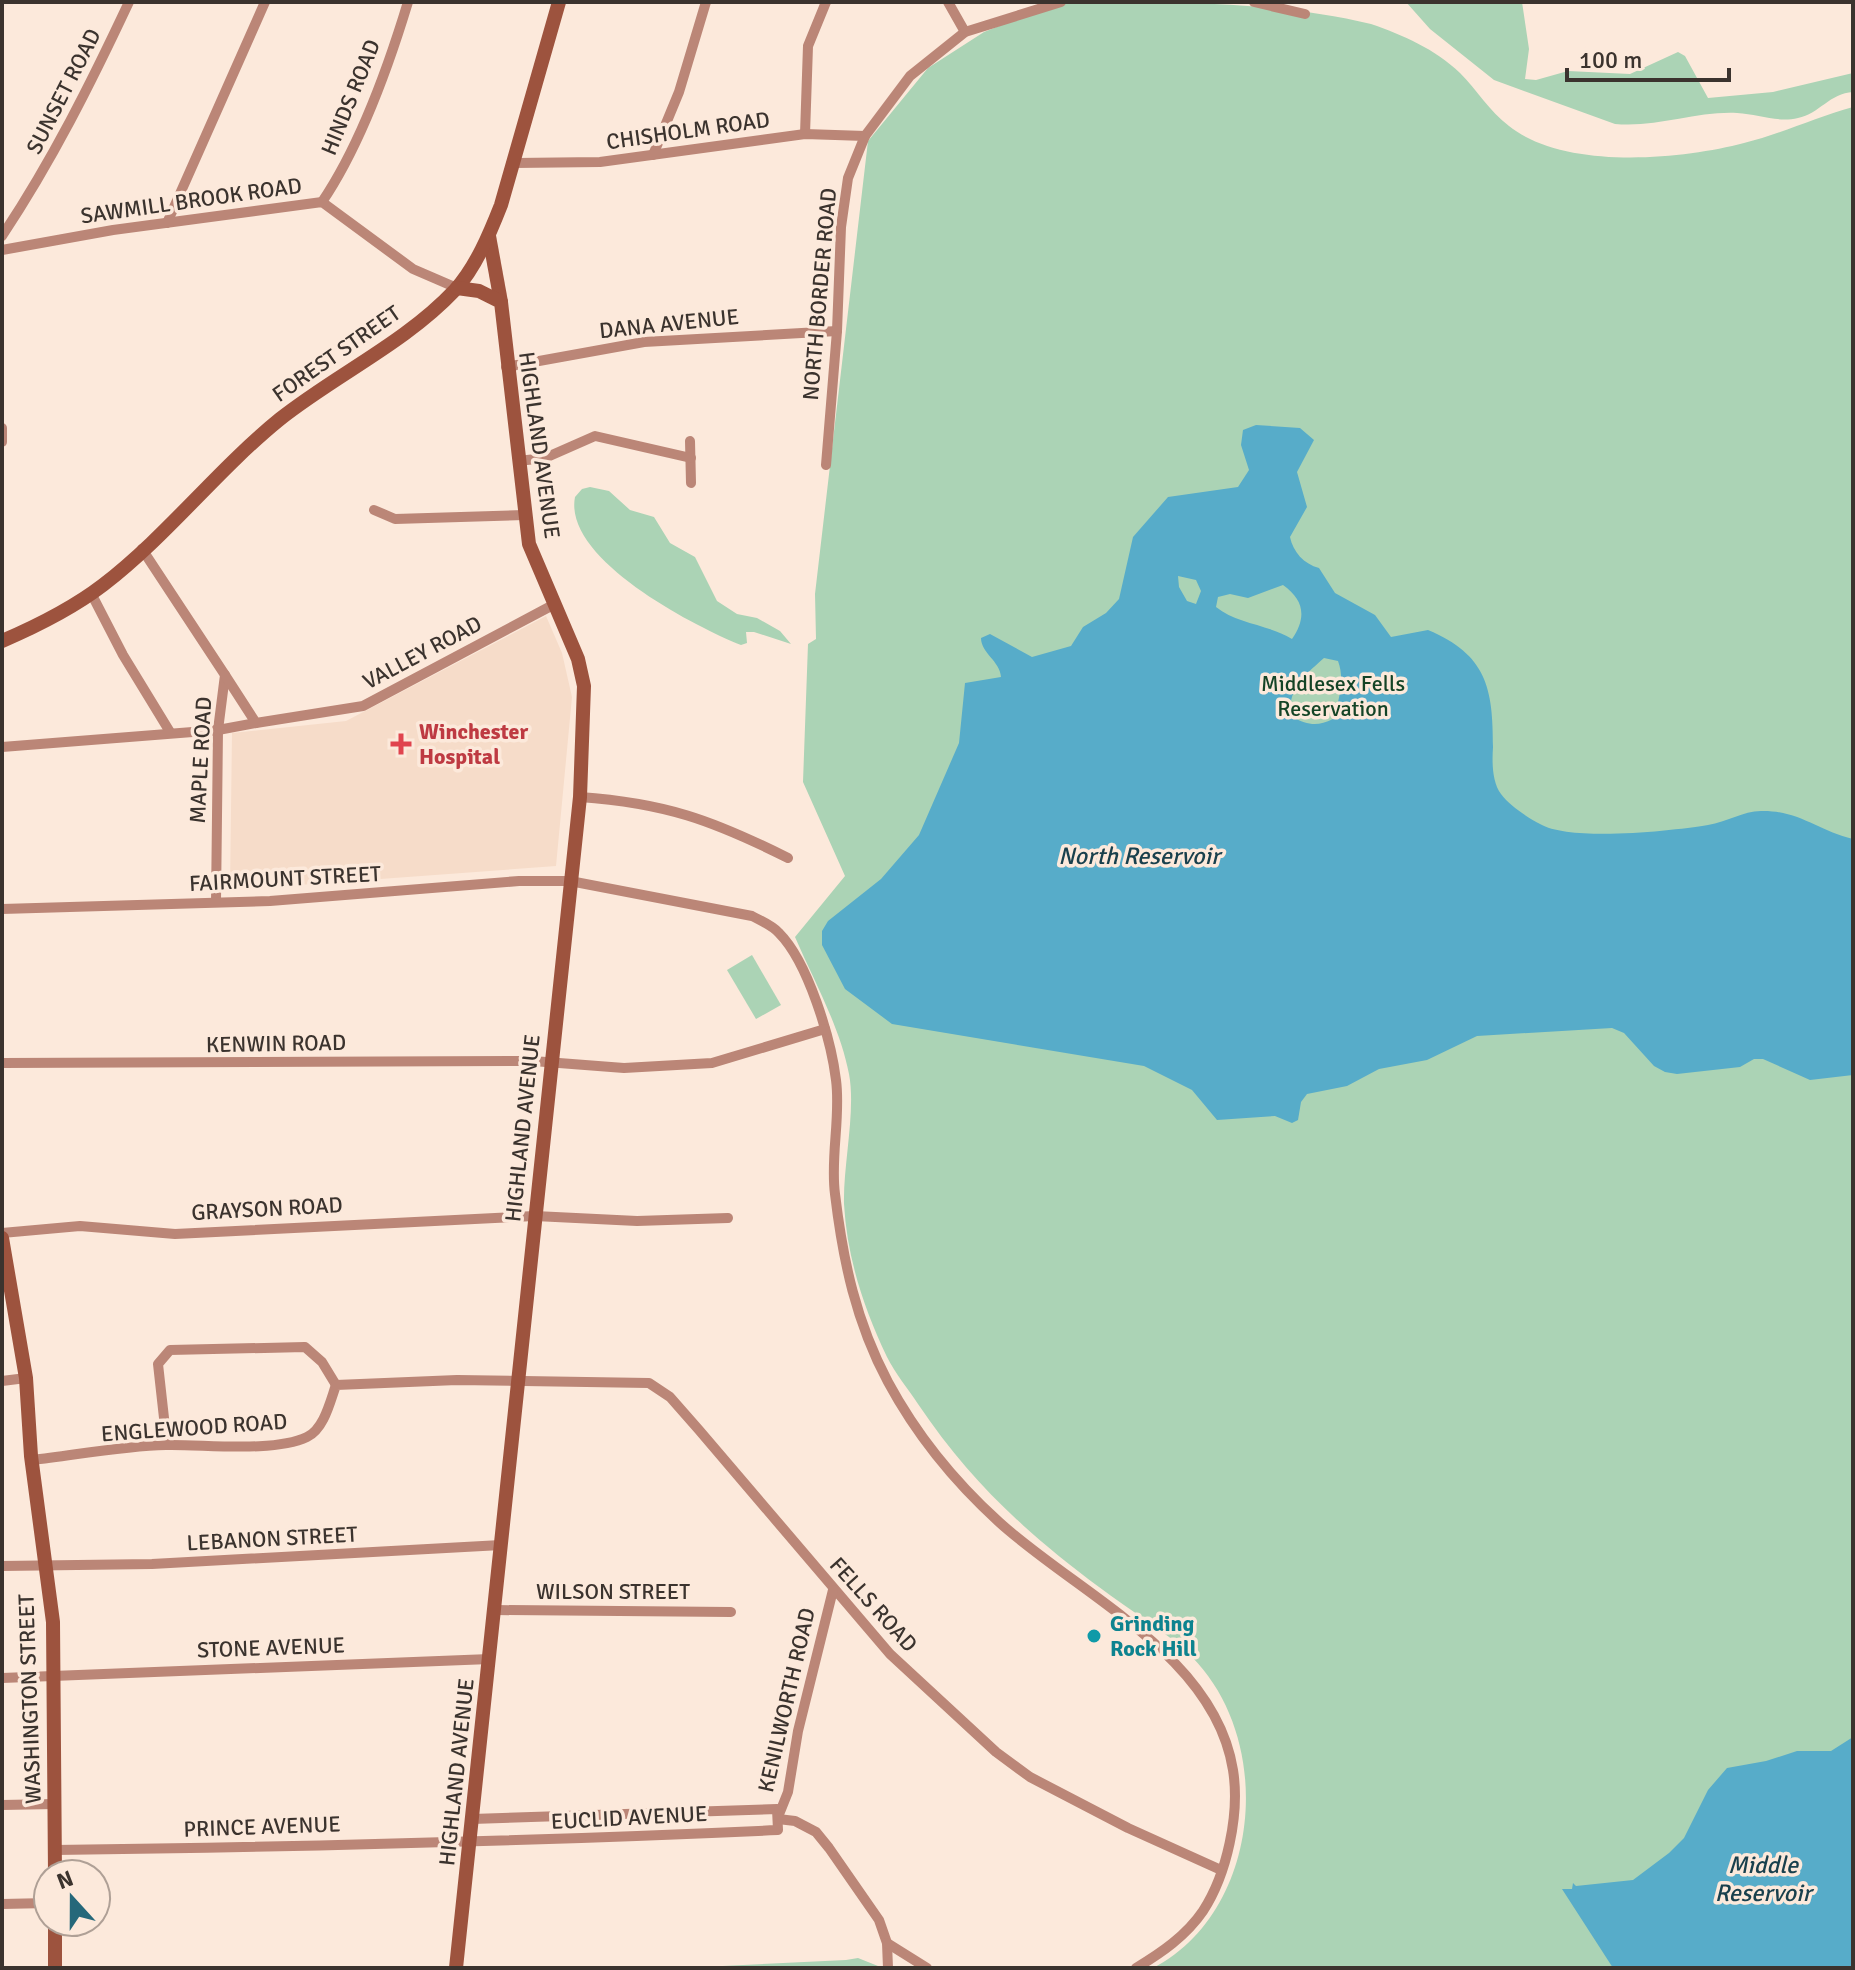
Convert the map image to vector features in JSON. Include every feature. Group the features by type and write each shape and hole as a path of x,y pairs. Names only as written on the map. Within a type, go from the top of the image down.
{"main road":[{"name":"FOREST STREET","path":"2,641 91,593 142,549 248,446 283,417 425,318 457,288 489,236 515,163 559,2"},
{"name":"HIGHLAND AVENUE","path":"456,1968 580,797 584,686 578,659 529,544 506,367 501,302 489,236"},
{"path":"457,288 479,291 501,302"},
{"name":"WASHINGTON STREET","path":"2,1235 26,1378 32,1460 53,1622 55,1858"},
{"path":"55,1938 55,1968"}],"street":[{"name":"SUNSET ROAD","path":"2,236 39,181 86,95 129,2"},
{"path":"167,223 265,2"},
{"name":"HINDS ROAD","path":"322,202 338,178 359,133 408,2"},
{"path":"653,155 679,92 706,2"},
{"path":"805,134 808,46 826,2"},
{"path":"948,2 965,32"},
{"name":"NORTH BORDER ROAD","path":"826,465 837,331 841,227 848,178 865,136 910,76 965,32 1061,2"},
{"path":"1254,2 1305,14"},
{"name":"CHISHOLM ROAD","path":"515,163 600,162 805,134 865,136"},
{"name":"SAWMILL BROOK ROAD","path":"2,250 322,202 413,269 457,288"},
{"name":"DANA AVENUE","path":"506,367 644,342 837,331"},
{"path":"2,428 2,442"},
{"path":"518,461 545,458 595,436 691,458"},
{"path":"690,441 691,483"},
{"path":"374,510 395,519 524,515"},
{"name":"MAPLE ROAD","path":"142,549 225,675 218,730 216,902"},
{"path":"91,593 123,655 170,732"},
{"name":"VALLEY ROAD","path":"2,747 218,730 363,706 553,605"},
{"path":"225,675 256,723"},
{"path":"580,797 640,802 690,815 736,832 788,858"},
{"name":"FAIRMOUNT STREET","path":"2,909 362,895 519,881 570,881 752,916 777,930 798,962 825,1029"},
{"path":"825,1029 836,1081 834,1189 848,1284 867,1338 913,1423 957,1480 997,1520 1050,1565 1163,1650 1196,1688 1222,1729 1233,1771 1234,1821 1221,1870 1203,1911 1172,1946 1136,1968"},
{"name":"KENWIN ROAD","path":"2,1063 551,1063 624,1068 712,1063 825,1029"},
{"name":"GRAYSON ROAD","path":"2,1235 80,1226 175,1234 535,1216 637,1221 728,1218"},
{"path":"167,1445 158,1364 170,1350 305,1347 322,1362 336,1385 518,1381"},
{"path":"2,1381 26,1378"},
{"name":"FELLS ROAD","path":"518,1381 649,1383 670,1397 833,1590 925,1689 1030,1777 1128,1828 1221,1870"},
{"name":"ENGLEWOOD ROAD","path":"32,1460 167,1445 201,1447 290,1443 310,1436 325,1417 336,1385"},
{"name":"LEBANON STREET","path":"2,1566 152,1564 501,1545"},
{"name":"KENILWORTH ROAD","path":"778,1819 788,1792 798,1731 833,1590"},
{"name":"WILSON STREET","path":"495,1610 731,1612"},
{"name":"STONE AVENUE","path":"2,1678 490,1659"},
{"path":"2,1805 55,1804"},
{"name":"EUCLID AVENUE","path":"470,1839 545,1842 778,1830 777,1809 472,1819"},
{"name":"EUCLID AVENUE","path":"778,1819 795,1821 816,1832 879,1920 887,1943 888,1968"},
{"name":"PRINCE AVENUE","path":"55,1850 470,1839"},
{"path":"2,1904 32,1903"},
{"path":"887,1943 927,1968"}],"shaded area":[{"name":"Winchester Hospital","path":"546,616 562,653 572,697 556,866 230,890 232,733 346,721"}],"green space":[{"name":"Middlesex Fells Reservation","path":"1059,2 1256,6 1371,24 1407,38 1440,57 1460,73 1502,120 1532,140 1560,150 1590,155 1656,157 1717,149 1758,139 1853,107 1853,1968 1153,1968 1189,1942 1216,1908 1235,1867 1244,1823 1245,1778 1237,1734 1219,1692 1182,1647 1099,1587 1000,1504 938,1432 898,1375 871,1320 853,1263 844,1204 851,1104 849,1074 833,1022 795,937 845,876 803,782 808,644 816,639 815,594 868,141 928,68 984,32"},
{"path":"1406,2 1522,2 1529,49 1525,79 1536,80 1568,71 1630,74 1678,52 1685,56 1708,98 1773,92 1853,73 1853,92 1838,96 1805,116 1790,119 1722,113 1646,124 1615,124 1494,80 1430,29"},
{"path":"590,487 609,491 630,510 654,517 670,543 695,557 717,601 737,614 757,618 780,631 791,644 746,632 747,643 741,645 694,623 636,587 589,544 577,520 575,497 582,489"},
{"path":"752,955 781,1005 756,1019 727,970"},
{"path":"858,1958 883,1968 681,1968 846,1960"}],"water":[{"name":"North Reservoir","path":"1256,425 1300,428 1314,440 1297,472 1307,507 1290,537 1294,548 1300,557 1319,568 1335,593 1375,615 1391,637 1428,630 1448,640 1474,662 1483,676 1491,707 1496,784 1505,798 1524,815 1555,829 1597,834 1691,827 1715,824 1754,811 1774,812 1798,817 1853,839 1853,1075 1810,1080 1763,1059 1754,1059 1740,1067 1677,1074 1665,1072 1654,1066 1624,1033 1612,1028 1477,1036 1427,1060 1379,1069 1347,1086 1307,1094 1301,1102 1298,1120 1292,1123 1275,1116 1217,1120 1192,1090 1144,1066 892,1024 845,989 822,945 822,931 828,921 881,879 919,835 959,743 965,683 1001,677 981,638 990,634 1032,657 1071,646 1083,627 1106,613 1119,599 1133,537 1168,497 1238,487 1249,470 1241,445 1243,430","holes":["1178,576 1196,580 1201,591 1196,604 1187,601 1179,587","1283,585 1290,591 1301,609 1300,623 1292,639 1233,617 1216,607 1218,597 1230,594 1248,598","1324,658 1338,661 1341,683 1333,719 1312,724 1292,717 1294,691"]},
{"name":"Middle Reservoir","path":"1853,1737 1853,1968 1613,1968 1562,1889 1572,1889 1573,1883 1576,1886 1633,1880 1684,1838 1708,1790 1727,1768 1766,1761 1797,1751 1831,1751"}],"place":[{"name":"Winchester Hospital","path":"401,744"},
{"name":"Grinding Rock Hill","path":"1094,1636"}]}
